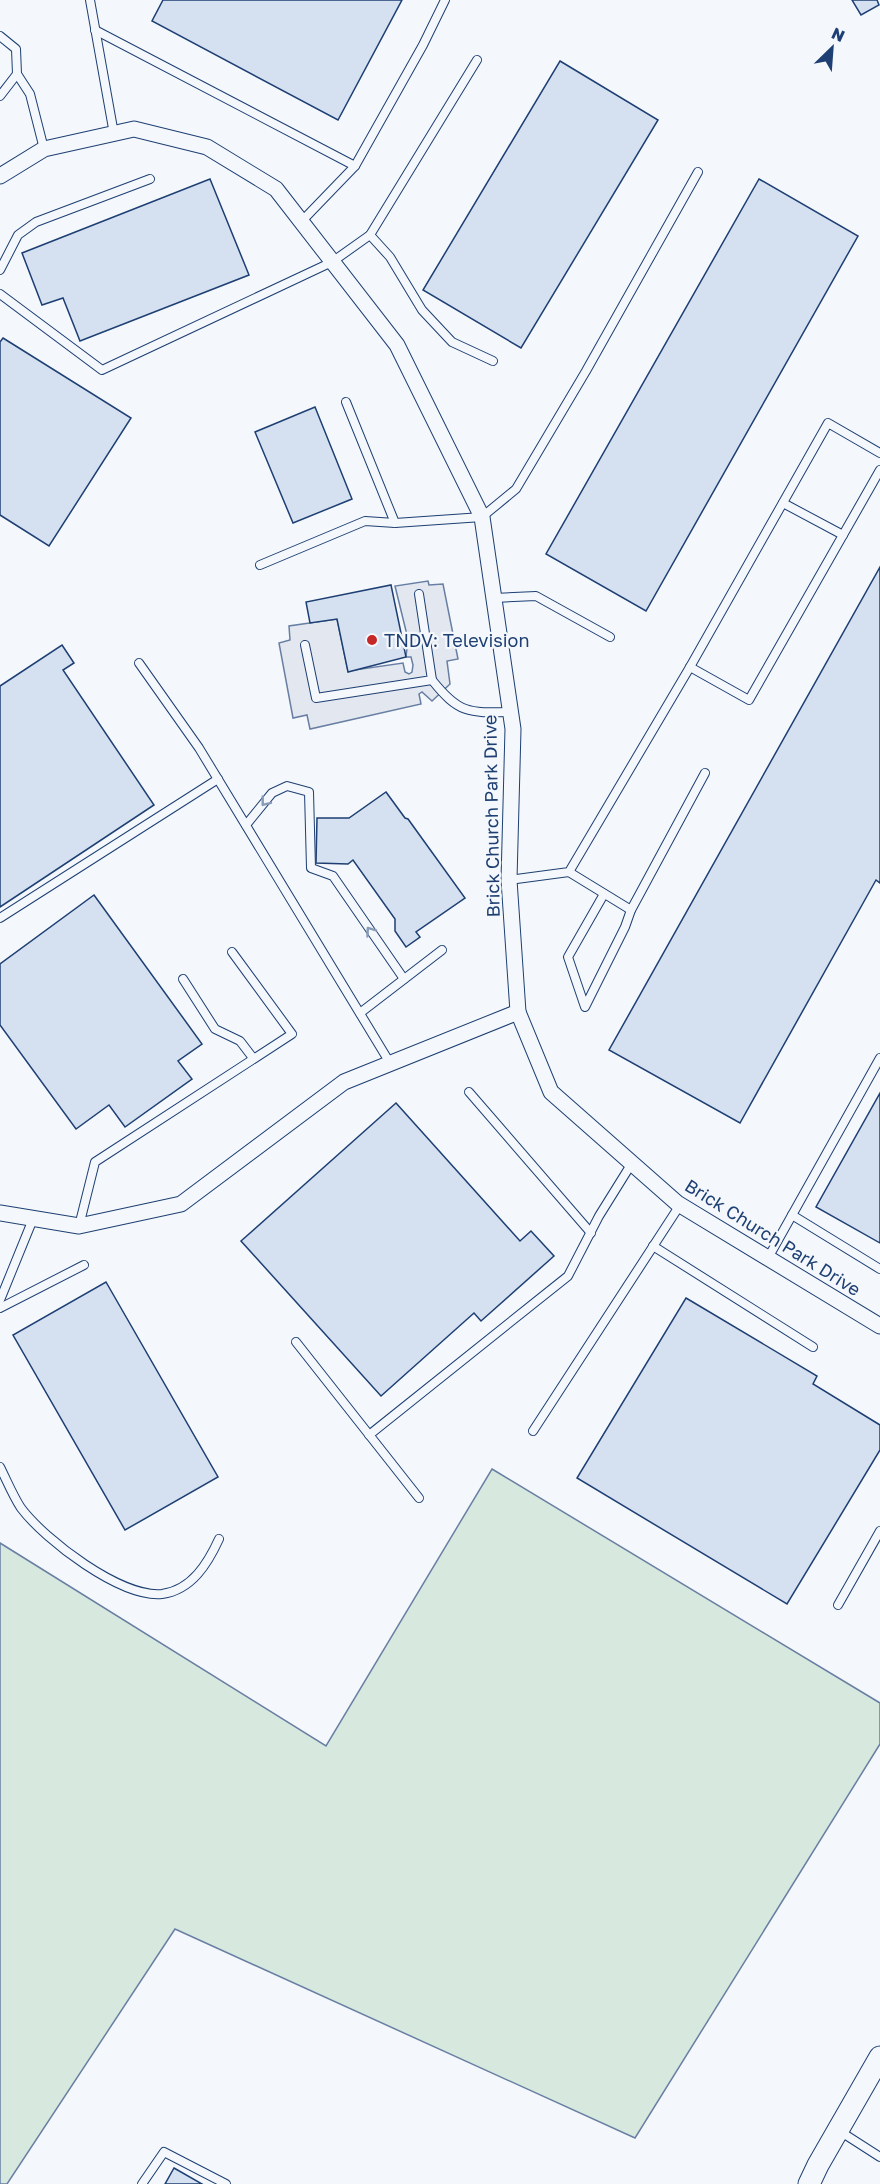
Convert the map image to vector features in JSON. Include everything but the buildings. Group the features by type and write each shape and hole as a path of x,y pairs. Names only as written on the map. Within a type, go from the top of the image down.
{"main road":[{"path":"810,2184 880,2057"}],"street":[{"name":"Brick Church Park Drive","path":"0,176 44,150 134,129 207,147 276,189 397,345 482,517 513,729 509,880 518,1012 551,1092 680,1205 880,1326"},
{"path":"0,1213 79,1226 181,1204 344,1082 518,1012"}],"lane":[{"path":"90,0 114,134"},
{"path":"301,222 355,166 423,45 445,0"},
{"path":"95,30 355,166"},
{"path":"0,36 16,49 17,74 30,94 44,150"},
{"path":"0,294 102,370 332,262 369,235 477,60"},
{"path":"0,96 17,74"},
{"path":"260,565 365,521 395,523 482,517 516,489 698,172"},
{"path":"0,270 18,234 36,222 150,179"},
{"path":"369,235 390,257 423,310 452,342 493,361"},
{"path":"346,402 395,523"},
{"path":"569,872 690,667 828,423 880,453"},
{"path":"690,667 749,700 880,470"},
{"path":"783,503 843,535"},
{"path":"419,594 432,680 454,705 465,710 481,713 511,712"},
{"path":"494,598 536,596 610,637"},
{"path":"305,645 316,698 432,680"},
{"path":"139,663 199,748 390,1064"},
{"path":"604,894 568,957 585,1007 625,927 631,910 705,773"},
{"path":"0,918 218,779"},
{"path":"246,825 273,793 287,786 309,792 311,868 333,876 404,979"},
{"path":"509,880 569,872 631,910"},
{"path":"360,1013 442,950"},
{"path":"79,1226 95,1162 292,1034 232,952"},
{"path":"183,979 215,1029 240,1041 254,1058"},
{"path":"768,1258 880,1058"},
{"path":"469,1092 591,1233"},
{"path":"369,1435 568,1276 632,1163"},
{"path":"533,1431 680,1205"},
{"path":"792,1215 880,1269"},
{"path":"0,1300 33,1219"},
{"path":"653,1246 813,1347"},
{"path":"0,1308 84,1266"},
{"path":"296,1342 419,1498"},
{"path":"0,1467 20,1506 41,1531 80,1560 128,1589 162,1594 188,1584 209,1561 219,1539"},
{"path":"838,1605 880,1531"},
{"path":"838,2130 880,2157"},
{"path":"142,2184 164,2152 226,2184"}],"shaded area":[{"path":"428,581 429,585 443,584 458,659 447,661 450,684 432,701 422,692 419,694 421,704 310,729 307,715 293,718 279,643 290,640 289,626 337,619 348,671 403,663 405,672 409,674 412,672 413,665 411,657 406,657 408,639 395,586"},
{"path":"492,1469 880,1703 880,1744 635,2138 175,1929 7,2184 0,2184 0,1543 326,1746"}],"place":[{"name":"TNDV: Television","path":"372,640"}]}
